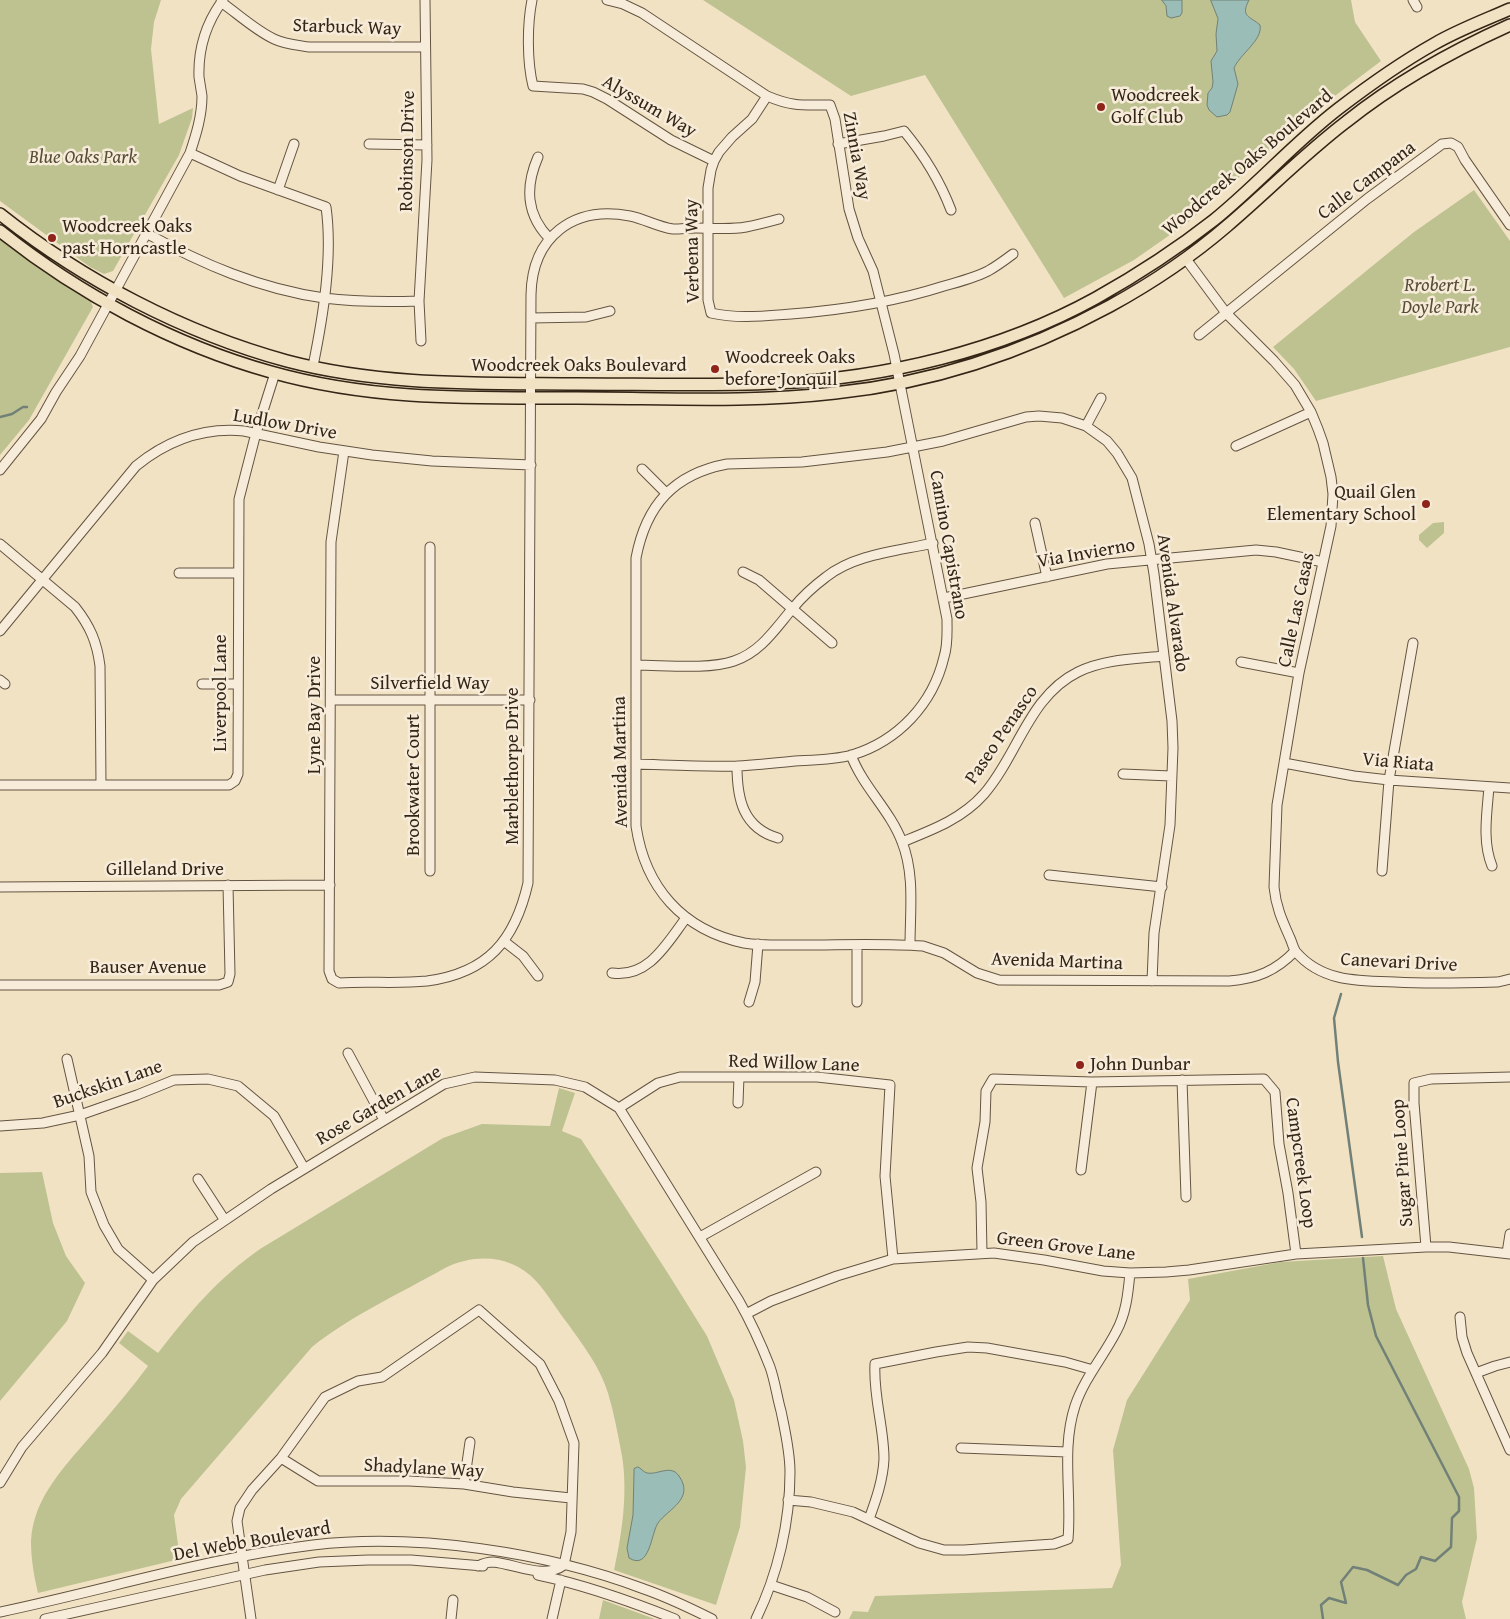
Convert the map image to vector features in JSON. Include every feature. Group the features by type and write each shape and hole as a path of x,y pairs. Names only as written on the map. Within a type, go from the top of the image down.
{"main road":[{"name":"Woodcreek Oaks Boulevard","path":"0,214 42,245 131,299 205,333 248,349 313,366 388,379 437,383 777,383 848,377 897,368 997,342 1066,314 1124,282 1177,248 1215,218 1340,108 1435,43 1510,9"},
{"name":"Woodcreek Oaks Boulevard","path":"0,231 62,276 108,303 204,350 275,373 356,390 432,397 531,399 775,398 833,394 901,383 960,369 1036,341 1074,325 1108,307 1186,259 1237,218 1312,149 1384,93 1418,71 1510,25"},
{"path":"1177,248 1186,259"}],"street":[{"name":"Robinson Drive","path":"421,342 419,301 427,145 425,0"},
{"name":"Alyssum Way","path":"532,0 529,14 530,73 533,86 583,89 593,92 671,140 714,161"},
{"name":"Zinnia Way","path":"607,0 623,4 642,13 766,96 788,104 803,106 830,105 835,119 849,208 858,238 873,272 897,368"},
{"name":"Starbuck Way","path":"222,1 262,32 274,39 292,44 308,46 425,47"},
{"path":"0,470 41,418 80,356 190,153 200,119 202,97 199,76 203,36 214,12 222,1"},
{"name":"Verbena Way","path":"766,96 752,119 732,137 714,161 708,188 708,300 711,313 726,316 825,312 882,302"},
{"path":"838,144 904,131 914,142 940,184 951,210"},
{"name":"Calle Campana","path":"1199,335 1390,181 1442,144 1451,143 1458,147 1510,225"},
{"path":"278,190 294,144"},
{"path":"369,144 427,145"},
{"path":"190,153 240,176 326,207 328,253 324,298 313,366"},
{"path":"538,157 531,173 530,205 535,220 549,238 571,221 587,215 609,213 632,216 657,226 675,229 745,227 779,219"},
{"path":"146,233 216,269 253,282 324,298 419,301"},
{"name":"Marblethorpe Drive","path":"332,979 339,983 411,982 441,978 468,969 504,942 514,928 520,913 528,883 531,283 534,268 549,238"},
{"path":"882,302 927,292 987,271 1014,254"},
{"name":"Calle Las Casas","path":"1186,259 1226,314 1284,371 1300,392 1311,412 1323,443 1331,477 1333,494 1331,526 1299,672 1275,824 1274,887 1277,908 1295,951"},
{"path":"531,318 586,317 610,310"},
{"name":"Camino Capistrano","path":"636,764 737,766 851,755 880,743 902,728 924,704 933,689 945,656 948,620 934,543 897,368"},
{"name":"Liverpool Lane","path":"0,785 229,785 235,781 238,774 239,499 256,433 275,373"},
{"path":"1086,426 1101,398"},
{"path":"1236,446 1311,412"},
{"name":"Avenida Alvarado","path":"914,447 969,434 1026,417 1039,416 1062,418 1086,426 1107,441 1126,465 1136,491 1152,560 1172,721 1172,798 1162,887 1154,933 1152,981"},
{"name":"Ludlow Drive","path":"0,631 130,473 151,454 176,440 202,432 231,430 256,433 344,452 432,461 531,465"},
{"name":"Avenida Martina","path":"914,447 831,460 727,464 712,467 689,476 666,494 649,517 642,532 636,558 636,826 643,857 658,888 677,911 686,918 717,934 745,943 910,945 934,949 977,973 999,980 1229,981 1254,978 1274,969 1295,951"},
{"name":"Lyne Bay Drive","path":"332,979 329,971 331,542 344,452"},
{"path":"642,469 666,494"},
{"path":"1035,524 1047,577"},
{"path":"636,665 700,665 734,661 749,654 762,644 811,589 827,576 847,564 872,556 934,543"},
{"path":"0,544 75,607 93,634 98,649 100,666 101,785"},
{"name":"Brookwater Court","path":"430,547 430,871"},
{"name":"Via Invierno","path":"944,598 1107,564 1256,550 1276,552 1323,562"},
{"path":"743,572 758,580 832,643"},
{"path":"178,573 238,573"},
{"path":"1382,871 1389,780 1413,643"},
{"name":"Paseo Penasco","path":"902,842 950,821 967,810 984,794 998,775 1040,704 1064,680 1078,671 1099,664 1164,656"},
{"path":"1241,662 1299,672"},
{"path":"202,684 238,684"},
{"name":"Silverfield Way","path":"331,700 530,700"},
{"path":"851,755 862,778 892,823 902,842 908,867 910,890 910,945"},
{"name":"Via Riata","path":"1284,763 1354,776 1389,780 1510,788"},
{"path":"737,766 737,785 740,802 748,818 759,830 778,838"},
{"path":"1122,774 1171,776"},
{"path":"1489,787 1486,838 1492,866"},
{"path":"1048,875 1162,887"},
{"name":"Bauser Avenue","path":"0,984 219,985 228,982 230,974 228,885"},
{"name":"Gilleland Drive","path":"0,887 330,885"},
{"path":"612,973 632,972 648,964 658,955 686,918"},
{"path":"504,942 523,956 538,976"},
{"path":"749,1002 755,982 758,944"},
{"path":"857,945 857,1002"},
{"name":"Canevari Drive","path":"1295,951 1328,974 1348,980 1448,983 1498,982 1510,979"},
{"path":"348,1053 384,1120"},
{"path":"67,1059 89,1156 91,1192 104,1225 118,1248 153,1280"},
{"path":"738,1076 738,1103"},
{"name":"Red Willow Lane","path":"619,1108 658,1083 680,1077 817,1076 890,1085 885,1176 893,1260"},
{"name":"Rose Garden Lane","path":"0,1483 22,1448 102,1354 153,1280 193,1242 224,1219 304,1168 444,1084 474,1077 554,1080 585,1087 619,1108 746,1314 770,1369 787,1438 790,1472 786,1524 780,1554 771,1585 756,1619"},
{"name":"Sugar Pine Loop","path":"1426,1247 1414,1083 1431,1080 1510,1077"},
{"name":"Buckskin Lane","path":"0,1126 43,1123 80,1115 174,1080 208,1079 238,1086 274,1116 304,1168"},
{"name":"Campcreek Loop","path":"982,1253 981,1202 977,1168 985,1122 986,1091 994,1079 1092,1082 1264,1079 1275,1092 1279,1144 1296,1254"},
{"path":"1182,1080 1186,1197"},
{"path":"1081,1170 1092,1082"},
{"path":"700,1237 816,1172"},
{"path":"198,1179 224,1219"},
{"path":"1508,1253 1510,1234"},
{"name":"Green Grove Lane","path":"746,1314 771,1301 837,1276 893,1260 982,1253 1044,1260 1103,1271 1130,1273 1181,1271 1296,1254 1426,1247 1508,1253"},
{"path":"788,1500 811,1502 853,1512 919,1543 944,1550 1054,1544 1068,1539 1070,1519 1067,1452 1070,1426 1076,1405 1093,1370 1117,1331 1123,1317 1130,1273"},
{"path":"251,1619 237,1522 240,1508 252,1490 281,1458 324,1397 358,1381 382,1377 479,1310 540,1364 559,1401 574,1443 571,1532 564,1565 556,1571 547,1572 491,1562 478,1566"},
{"path":"1460,1317 1462,1337 1510,1450"},
{"path":"868,1519 882,1479 884,1460 883,1438 874,1380 875,1364 968,1347 987,1348 1065,1362 1093,1370"},
{"path":"1476,1373 1510,1362"},
{"path":"464,1484 470,1442"},
{"path":"961,1448 1067,1452"},
{"name":"Shadylane Way","path":"281,1458 318,1481 409,1481 464,1484 571,1498"},
{"name":"Del Webb Boulevard","path":"0,1612 242,1557 316,1545 359,1542 411,1543 462,1547 564,1565 644,1588 712,1619"},
{"name":"Del Webb Boulevard","path":"44,1619 245,1574 319,1562 368,1560 410,1560 478,1566 561,1580 630,1602 675,1619"},
{"path":"552,1619 561,1580"},
{"path":"771,1585 807,1597 835,1612"},
{"path":"450,1619 454,1600"}],"green space":[{"name":"Blue Oaks Park","path":"0,0 161,0 154,22 151,49 159,124 193,108 192,118 179,155 113,271 104,274 90,267 0,201"},
{"path":"703,0 1351,0 1355,22 1381,61 1311,114 1187,223 1134,260 1064,298 925,75 851,96"},
{"name":"Rrobert L. Doyle Park","path":"1474,190 1510,241 1510,347 1316,401 1294,369 1273,347 1414,232"},
{"path":"0,237 33,263 90,300 93,307 29,420 0,455"},
{"path":"1444,522 1444,533 1427,548 1419,540 1419,535 1433,523"},
{"path":"559,1088 575,1093 562,1131 581,1139 669,1275 707,1336 734,1400 743,1441 746,1467 740,1527 716,1605 614,1570 623,1513 624,1470 614,1416 605,1383 585,1348 536,1281 516,1266 493,1259 469,1260 445,1268 343,1325 312,1347 181,1499 174,1515 180,1559 38,1593 31,1541 38,1509 63,1468 148,1366 119,1343 128,1331 158,1353 217,1284 260,1249 443,1138 482,1124 550,1126"},
{"path":"42,1172 53,1223 66,1256 85,1283 67,1321 0,1401 0,1173"},
{"path":"1383,1256 1396,1309 1469,1469 1474,1488 1477,1538 1462,1602 1466,1619 849,1619 853,1611 868,1612 875,1596 1112,1588 1121,1565 1113,1450 1127,1400 1190,1300 1188,1279 1281,1262"},
{"path":"603,1600 655,1619 599,1619"}],"water":[{"path":"1162,0 1182,0 1182,13 1180,16 1171,18 1167,16 1166,6"},
{"path":"1211,0 1249,0 1246,6 1247,16 1260,25 1260,31 1255,42 1234,68 1238,84 1230,112 1227,115 1217,117 1209,110 1207,105 1208,93 1212,88 1213,82 1211,61 1217,51 1216,34 1218,19"},
{"path":"638,1467 647,1473 668,1470 676,1473 683,1484 684,1491 678,1503 658,1523 646,1555 636,1561 629,1558 627,1548 633,1515 634,1469"}],"waterway":[{"path":"0,417 27,407"},
{"path":"1341,994 1334,1018 1338,1062 1362,1237"},
{"path":"1323,1619 1321,1605 1329,1598 1346,1603 1341,1582 1353,1567 1367,1570 1398,1585 1406,1575 1416,1569 1421,1557 1435,1561 1451,1547 1452,1518 1459,1511 1459,1497 1376,1336 1368,1305 1363,1258"}],"place":[{"name":"Woodcreek Golf Club","path":"1101,107"},
{"name":"Woodcreek Oaks past Horncastle","path":"52,238"},
{"name":"Woodcreek Oaks before Jonquil","path":"715,369"},
{"name":"Quail Glen Elementary School","path":"1426,504"},
{"name":"John Dunbar","path":"1080,1065"}]}
